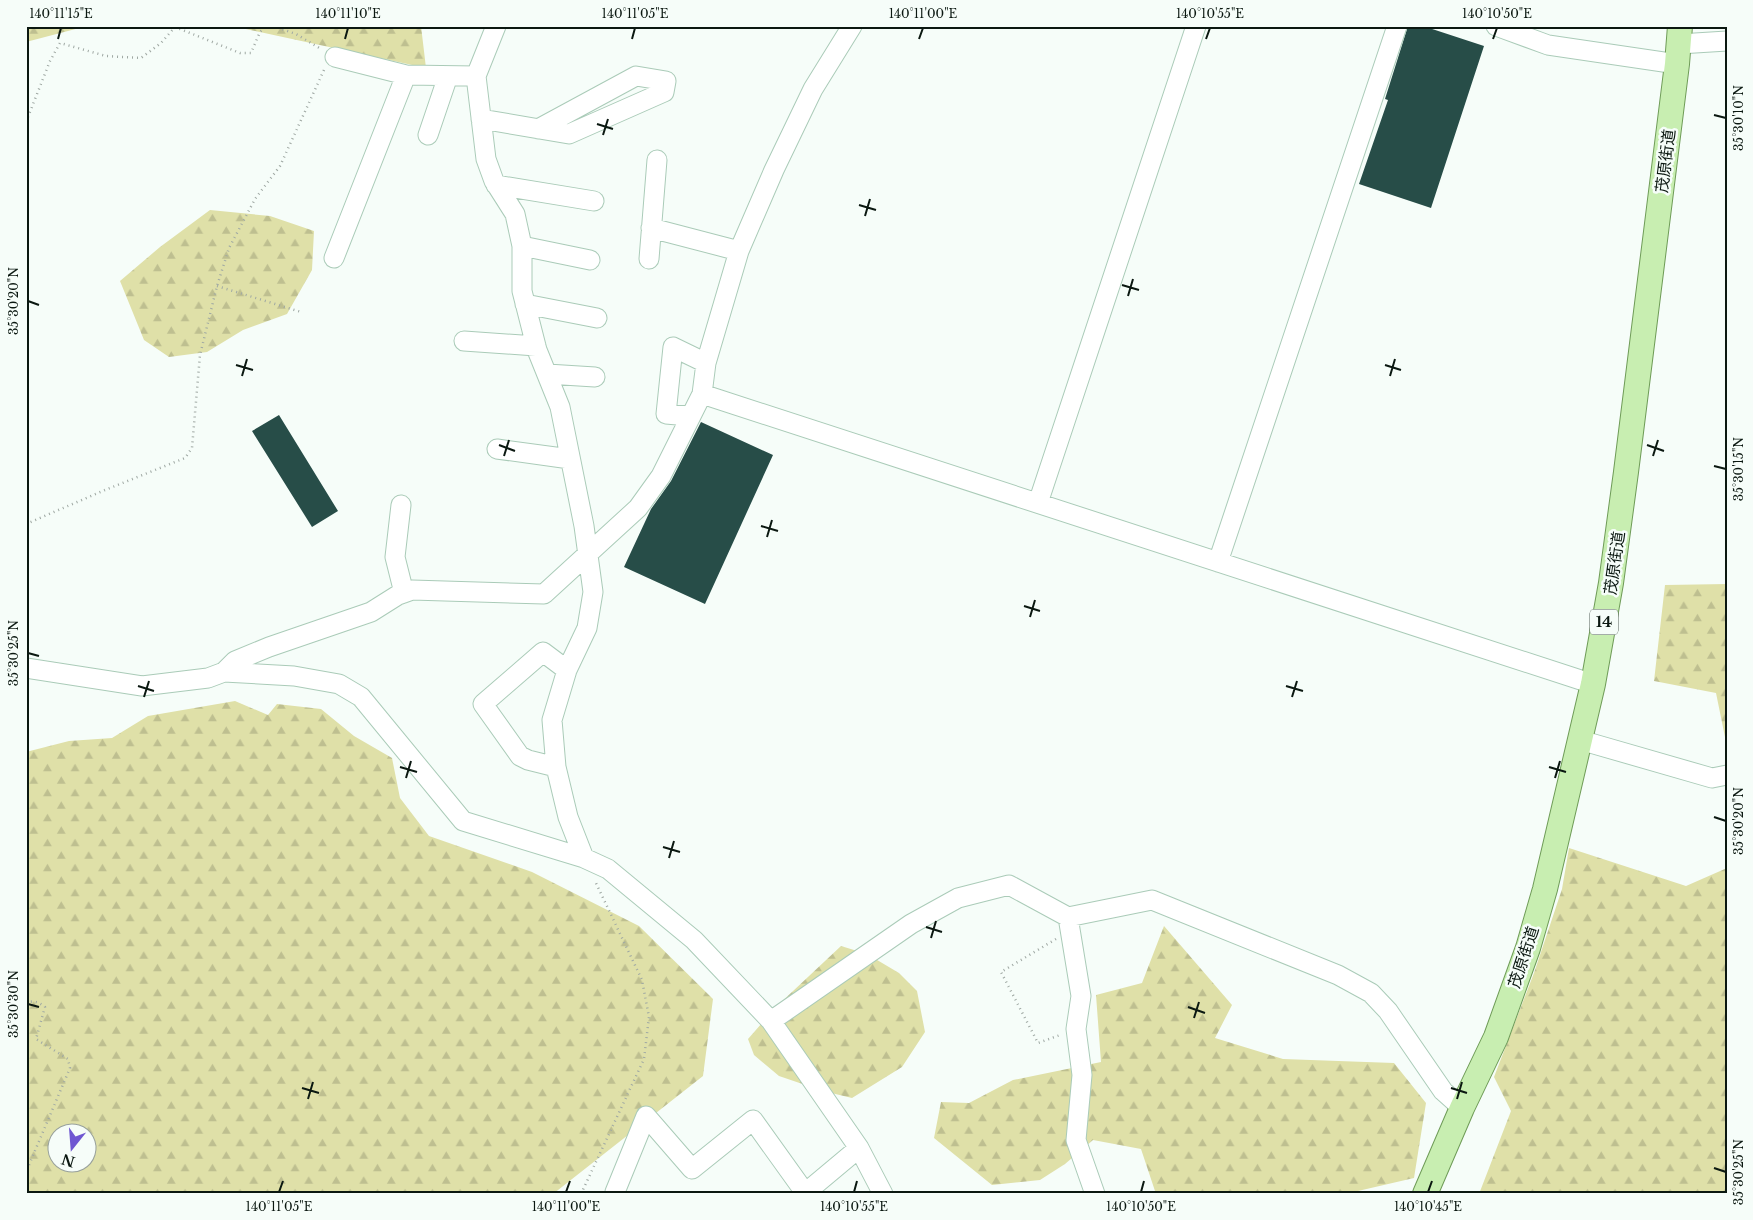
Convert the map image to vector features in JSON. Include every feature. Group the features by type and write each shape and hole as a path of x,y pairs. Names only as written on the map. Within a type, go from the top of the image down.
{"main road":[{"name":"茂原街道","path":"1425,1194 1462,1108 1496,1038 1528,948 1545,889 1593,684 1611,583 1625,482 1679,45"}],"street":[{"path":"496,26 476,76 486,159 496,185 515,214 522,246 522,291 536,346 560,407 588,555 593,592 587,628 568,670 552,720 556,767 568,817 584,858"},
{"path":"224,672 235,661 269,646 371,612 412,590 544,594 638,508 661,476 689,416 702,394 706,363 739,250 774,170 813,89 852,26"},
{"path":"1038,504 1196,26"},
{"path":"1218,562 1397,26"},
{"path":"1496,26 1548,46 1679,45 1727,41"},
{"path":"336,57 406,75 476,76"},
{"path":"334,258 406,75"},
{"path":"428,135 448,76"},
{"path":"481,119 538,129 569,134 665,87 636,76 538,129"},
{"path":"649,259 657,160"},
{"path":"496,185 594,201"},
{"path":"652,228 739,250"},
{"path":"522,246 590,260"},
{"path":"526,304 598,318"},
{"path":"464,341 536,346"},
{"path":"689,416 666,414 672,347 706,363"},
{"path":"546,374 594,377"},
{"path":"702,394 1593,684"},
{"path":"497,449 570,459"},
{"path":"401,505 395,557 404,593"},
{"path":"556,767 520,756 483,704 543,652 568,670"},
{"path":"26,668 142,686 208,678 224,672 294,676 339,684 361,697 462,821 584,858 608,869 694,940 772,1021 859,1148 884,1194"},
{"path":"1580,740 1712,778 1727,775"},
{"path":"772,1021 911,924 958,898 1008,885 1069,924 1081,996 1076,1030 1082,1075 1076,1140 1095,1194"},
{"path":"1069,924 1152,900 1338,976 1371,992 1388,1011 1443,1091 1462,1108"},
{"path":"616,1194 615,1192 646,1116 692,1169 753,1120 805,1193 859,1148"}],"path":[{"path":"26,122 50,61 60,43 106,56 141,58 161,43 176,27 240,52 251,53 260,32 266,26"},
{"path":"26,524 185,458 192,448 200,355 217,286 229,248 250,208 280,166 324,69 336,57 296,34 273,26"},
{"path":"217,286 301,312"},
{"path":"581,1194 644,1059 649,1017 642,980 584,858"},
{"path":"1069,924 1002,972 1038,1043 1076,1030"},
{"path":"26,1003 32,1001 41,1003 45,1007 36,1039 68,1059 70,1068 26,1172"}],"green space":[{"path":"26,26 87,26 26,42"},
{"path":"232,26 421,26 426,68"},
{"path":"210,210 270,216 314,231 312,270 287,314 243,330 207,352 169,357 144,340 120,281 160,247"},
{"path":"1727,584 1727,747 1716,693 1654,681 1665,585"},
{"path":"235,701 268,715 277,704 321,709 354,736 392,758 400,798 429,836 532,872 639,926 713,999 703,1076 553,1194 26,1194 26,752 69,741 112,738 148,716"},
{"path":"1569,848 1686,886 1727,868 1727,1194 1479,1194 1511,1111 1494,1077 1534,973 1562,889"},
{"path":"1164,926 1232,1005 1215,1038 1283,1059 1394,1063 1426,1103 1414,1178 1345,1194 1156,1194 1141,1149 1093,1140 1065,1164 1040,1180 992,1185 934,1138 941,1102 969,1103 1013,1080 1101,1062 1096,995 1142,983"},
{"path":"841,946 867,954 899,973 917,991 925,1032 902,1067 852,1098 823,1091 779,1076 754,1055 748,1039 776,1007"}],"building":[{"path":"1408,26 1423,26 1484,46 1431,208 1359,184 1388,100 1385,99"},
{"path":"279,415 338,511 312,527 252,431"},
{"path":"701,422 773,455 705,604 624,567 651,509 671,481"}]}
